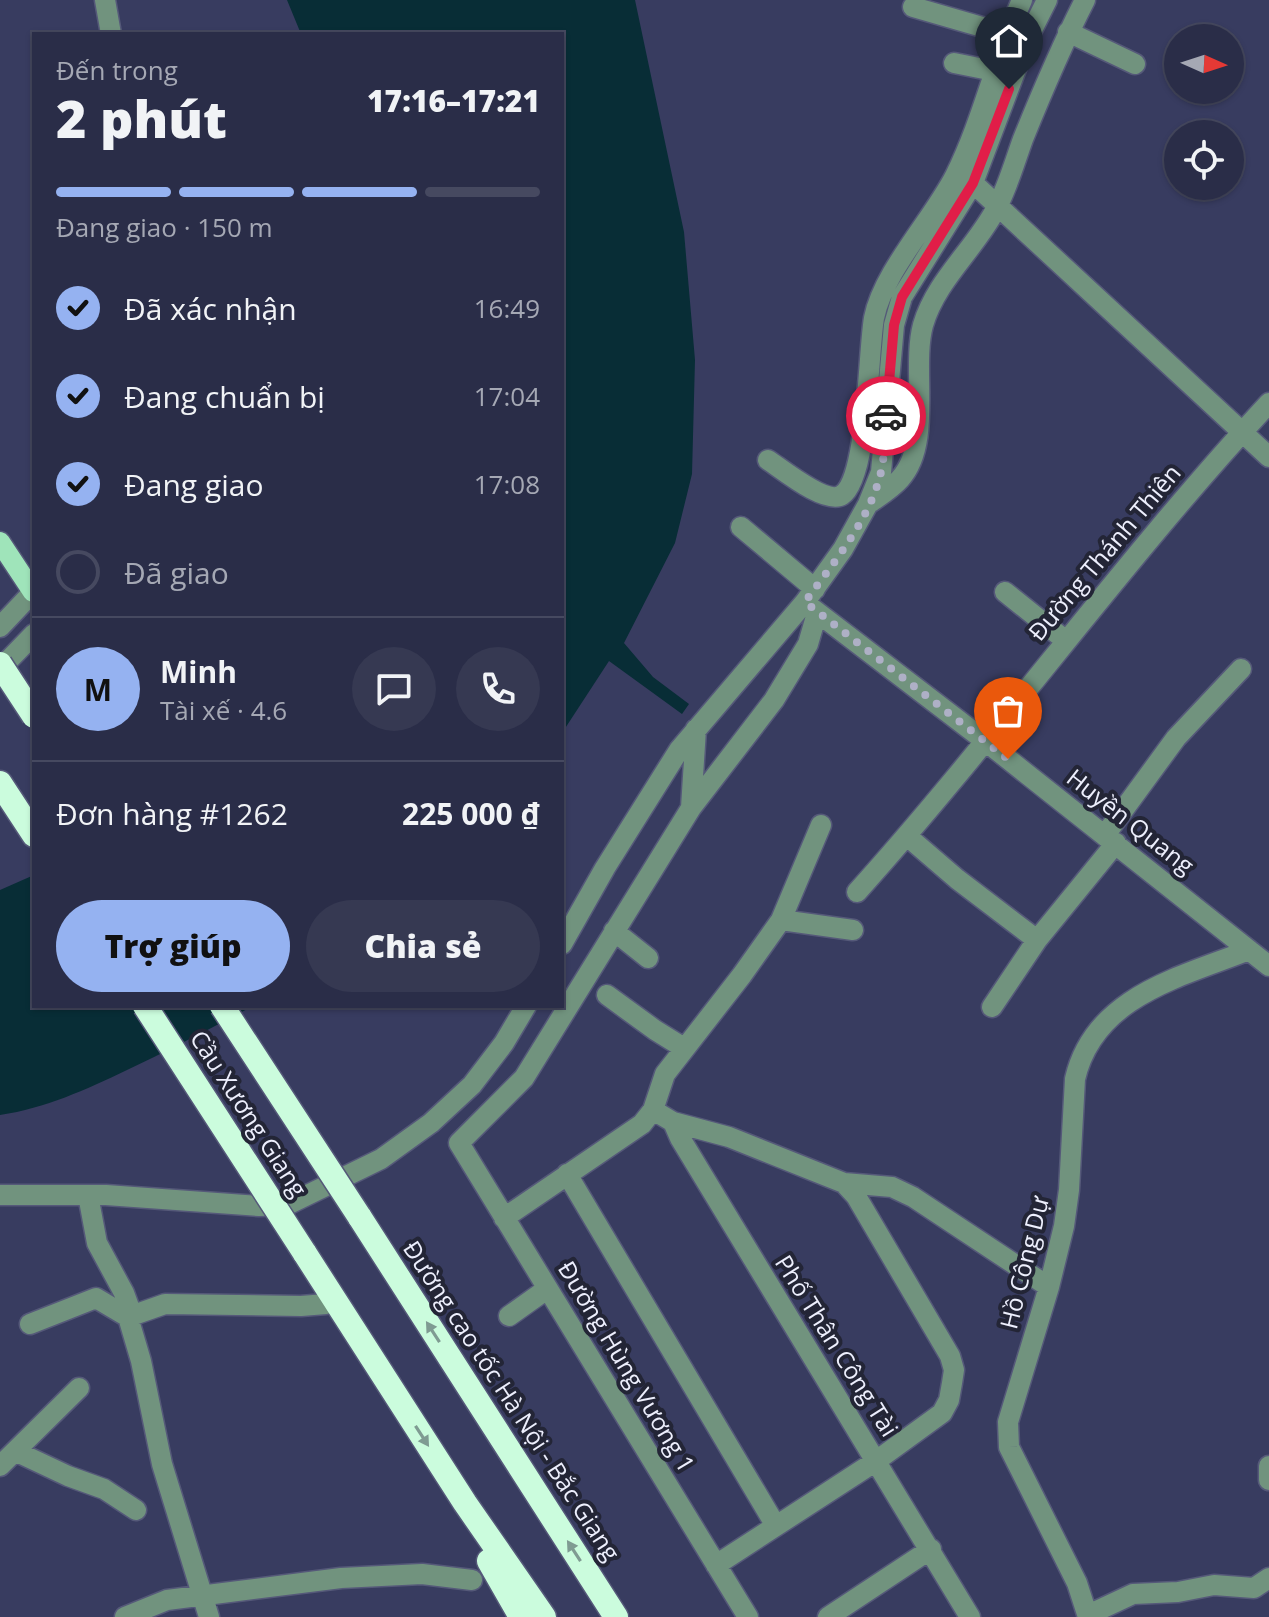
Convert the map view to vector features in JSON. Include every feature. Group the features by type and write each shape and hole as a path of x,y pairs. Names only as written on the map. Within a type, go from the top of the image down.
{"highway":[{"path":"0,666 32,713"},
{"path":"0,783 32,832"},
{"name":"Cầu Xương Giang","path":"146,1008 465,1503"},
{"name":"Cầu Xương Giang","path":"223,1008 359,1216"},
{"name":"Đường cao tốc Hà Nội - Bắc Giang","path":"359,1216 616,1617"},
{"path":"465,1503 492,1571 521,1617"},
{"path":"465,1503 544,1617"}],"main road":[{"path":"0,542 32,588"}],"street":[{"path":"105,0 111,32"},
{"path":"768,460 821,495 841,496 848,489 862,450 871,336 880,298 954,176 1022,0"},
{"path":"564,941 652,791 696,729 812,602 868,504 881,472 894,325 902,297 973,183 1027,40 1047,0"},
{"path":"868,504 900,479 913,451 919,394 919,349 925,320 948,276 967,254 998,206 1068,32 1085,0"},
{"path":"913,7 1027,40"},
{"path":"1068,32 1135,64"},
{"path":"954,63 994,71"},
{"path":"973,183 1269,457"},
{"name":"Đường Thánh Thiên","path":"857,892 907,836 1065,640 1269,403"},
{"name":"Huyền Quang","path":"741,527 812,602 1269,966"},
{"path":"1005,592 1065,640"},
{"path":"0,627 32,593"},
{"path":"648,958 614,931 691,808 774,700 808,644 812,602"},
{"path":"0,666 32,636"},
{"path":"992,1007 1110,839 1176,738 1241,669"},
{"path":"691,808 696,729"},
{"path":"504,1218 642,1124 653,1110 665,1074 781,920 821,825"},
{"path":"907,836 1037,940"},
{"path":"781,920 853,930"},
{"name":"Đường Hùng Vương 1","path":"614,931 524,1078 459,1144 748,1617"},
{"name":"Hồ Công Dự","path":"1088,1616 1077,1583 1009,1447 1008,1422 1064,1226 1075,1079 1079,1063 1103,1025 1132,998 1249,950"},
{"path":"607,995 684,1048"},
{"path":"0,1195 88,1195 259,1206 287,1205 381,1159 431,1123 472,1085 504,1043 525,1008"},
{"name":"Phố Thân Công Tài","path":"653,1110 673,1122 711,1190 970,1617"},
{"path":"673,1122 729,1137 844,1183 892,1187 913,1197 1049,1287"},
{"path":"567,1174 776,1526"},
{"path":"716,1565 876,1461 942,1413 949,1400 954,1370 950,1356 856,1196 844,1183"},
{"path":"88,1195 97,1243 124,1293 162,1464 200,1596 209,1617"},
{"path":"509,1316 547,1289"},
{"path":"30,1324 96,1298 130,1316 165,1304 326,1304"},
{"path":"0,1466 79,1388"},
{"path":"17,1452 68,1476 97,1485 136,1510"},
{"path":"1269,1466 1269,1480"},
{"path":"828,1617 931,1549"},
{"path":"125,1617 167,1600 379,1575 422,1574 472,1580"},
{"path":"1088,1616 1133,1594 1178,1592 1214,1585 1254,1588 1269,1578"}],"water":[{"path":"287,0 635,0 684,232 695,360 692,474 675,543 624,643 653,677 689,704 682,714 609,661 564,730 564,32 300,32"},
{"path":"32,876 32,1008 249,1008 159,1055 80,1091 33,1108 0,1115 0,890"}],"way so far":[{"path":"886,416 881,472 876,486 843,549 805,602 1008,759"}],"route":[{"path":"886,416 894,325 902,297 973,183 1009,89"}]}
